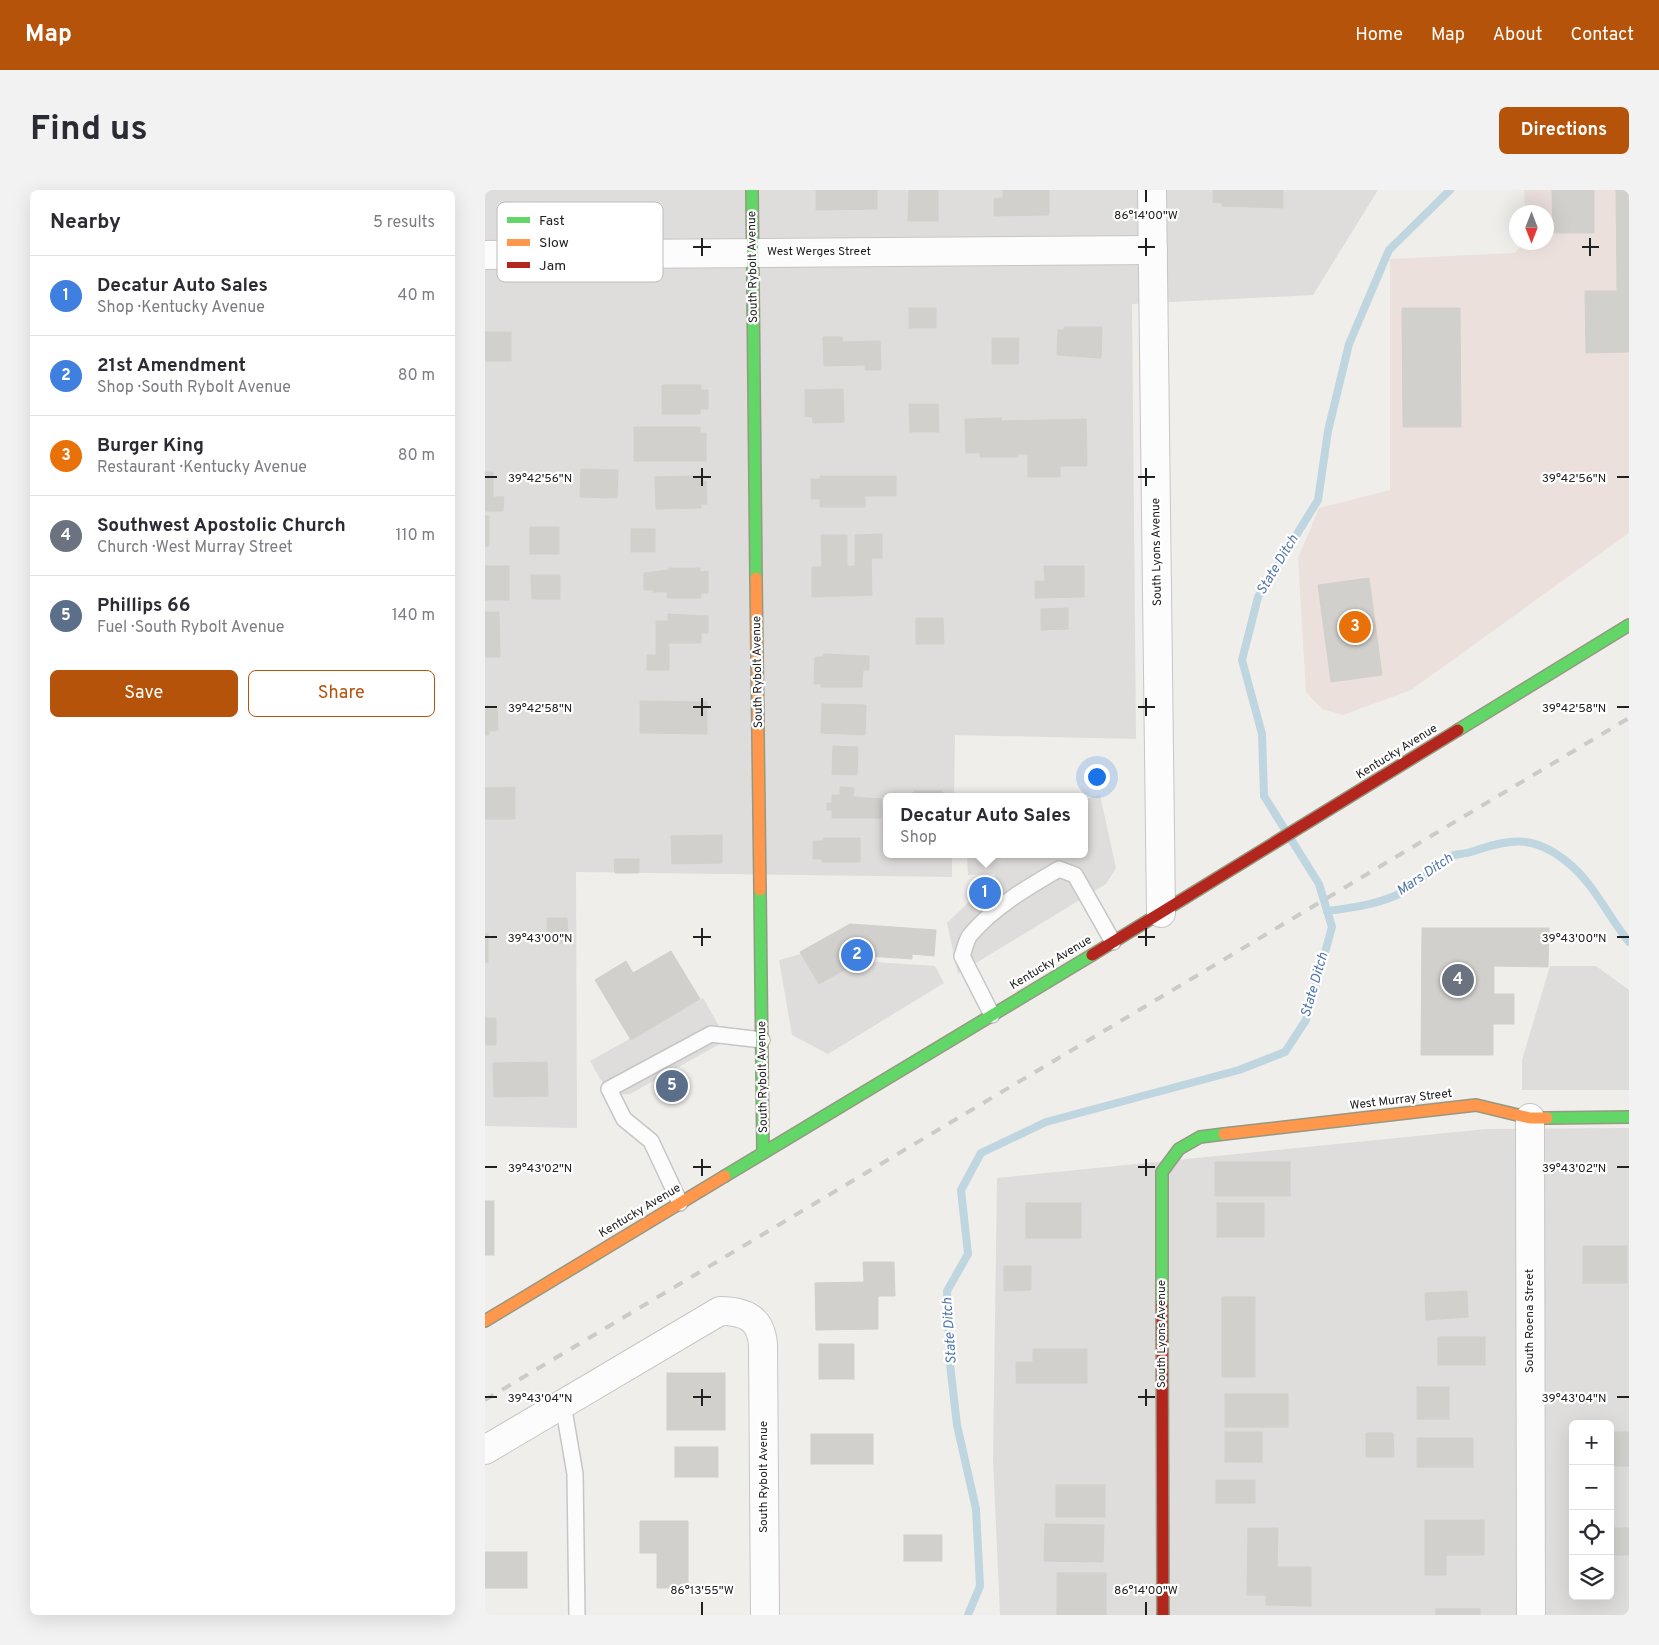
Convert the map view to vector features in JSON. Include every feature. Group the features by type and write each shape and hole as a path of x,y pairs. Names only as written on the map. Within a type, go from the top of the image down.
{"street":[{"name":"South Rybolt Avenue","path":"752,190 763,1153"},
{"name":"South Lyons Avenue","path":"1152,190 1161,913"},
{"name":"West Werges Street","path":"663,253 1153,250"},
{"name":"Kentucky Avenue","path":"485,1321 1161,913 1629,625"},
{"name":"West Murray Street","path":"1179,1149 1200,1137 1476,1106 1530,1118 1629,1117"},
{"name":"South Roena Street","path":"1530,1118 1531,1615"},
{"name":"South Lyons Avenue","path":"1163,1615 1161,1172 1179,1149"},
{"name":"South Rybolt Avenue","path":"563,1404 720,1311 737,1311 747,1315 761,1332 763,1345 765,1615"},
{"path":"485,1450 563,1404"}],"lane":[{"path":"992,1015 962,956 970,935 996,911 1031,885 1059,869 1075,875 1113,942"},
{"path":"680,1203 651,1141 624,1119 609,1089 711,1034 762,1040"},
{"path":"563,1404 575,1474 577,1615"}],"shaded area":[{"path":"485,190 1378,190 1313,295 1132,304 1136,739 955,735 954,793 883,793 883,858 952,858 952,877 576,872 577,1128 485,1126"},
{"path":"1524,190 1629,190 1629,533 1411,690 1343,715 1322,709 1306,692 1298,558 1319,508 1390,490 1390,259 1514,253 1517,250 1554,250 1554,205 1525,205"},
{"path":"1100,795 1116,868 1106,884 958,974 947,923 970,901 984,910 1001,885 994,874 968,875 967,858 1088,858 1088,798"},
{"path":"801,954 819,984 859,961 935,966 944,983 828,1054 792,1035 779,960"},
{"path":"1550,966 1596,966 1629,990 1629,1090 1522,1090 1522,1060"},
{"path":"703,998 727,1040 630,1094 610,1096 590,1061"},
{"path":"1629,1128 1629,1615 1000,1615 993,1459 997,1178 1486,1129"}],"building":[{"path":"816,190 877,190 877,209 816,210"},
{"path":"909,190 938,190 938,221 908,221"},
{"path":"1003,190 1049,190 1049,215 994,216 994,199 1003,198"},
{"path":"1213,190 1283,190 1283,208 1222,206 1222,203 1213,202"},
{"path":"1552,190 1594,190 1594,233 1554,233 1554,205 1552,205"},
{"path":"1616,190 1629,190 1629,352 1586,353 1585,291 1617,291"},
{"path":"909,308 936,308 936,328 909,328"},
{"path":"1402,308 1460,308 1461,427 1403,427"},
{"path":"1064,327 1102,327 1101,358 1057,355 1058,330 1064,330"},
{"path":"485,332 511,332 511,361 485,361"},
{"path":"823,337 842,337 842,342 880,341 881,370 865,370 865,365 824,366"},
{"path":"992,338 1019,338 1018,364 992,364"},
{"path":"662,385 701,385 701,390 708,390 708,409 700,409 700,414 662,414"},
{"path":"843,389 844,422 813,423 812,416 805,417 805,390"},
{"path":"909,404 938,404 939,432 910,432"},
{"path":"1001,418 1001,421 1086,419 1087,466 1060,466 1060,477 1028,477 1028,454 1018,454 1018,457 980,457 980,453 966,453 965,419"},
{"path":"634,427 700,427 700,433 706,433 706,461 634,461"},
{"path":"581,469 618,470 617,498 580,497"},
{"path":"485,472 493,472 493,497 504,497 503,511 485,511"},
{"path":"701,476 701,481 706,481 707,504 701,504 701,508 656,509 655,477"},
{"path":"820,476 896,476 896,496 865,496 865,507 820,507 820,499 811,499 811,479 820,479"},
{"path":"485,516 489,516 489,546 485,546"},
{"path":"530,527 559,527 559,554 530,554"},
{"path":"631,529 655,529 655,552 631,552"},
{"path":"882,534 882,558 871,558 872,595 812,597 812,567 822,567 821,535 847,535 847,566 855,566 855,535"},
{"path":"485,566 509,566 509,600 485,600"},
{"path":"1044,566 1084,566 1084,597 1035,598 1035,581 1045,581"},
{"path":"669,568 700,568 700,572 708,571 708,593 701,593 701,598 667,598 667,592 644,590 644,573 669,570"},
{"path":"531,575 560,575 560,599 532,599"},
{"path":"1369,578 1382,675 1331,682 1318,585"},
{"path":"1068,608 1068,629 1041,630 1041,609"},
{"path":"485,612 499,612 500,657 485,657"},
{"path":"668,614 708,616 708,633 701,633 701,643 669,643 669,670 647,670 647,655 656,655 656,621 668,621"},
{"path":"916,618 943,618 944,644 916,644"},
{"path":"823,654 869,656 869,670 863,670 862,687 821,687 821,684 814,684 815,657 823,657"},
{"path":"640,701 707,702 707,734 640,733"},
{"path":"822,704 866,705 865,735 821,733"},
{"path":"485,706 488,706 488,709 497,709 498,730 489,731 489,735 485,735"},
{"path":"833,746 858,747 857,775 832,774"},
{"path":"515,787 515,819 485,819 485,788"},
{"path":"840,787 854,788 853,797 881,799 881,818 832,818 832,810 827,810 827,803 832,803 832,795 840,795"},
{"path":"914,791 942,791 942,793 914,793"},
{"path":"722,835 722,863 672,864 671,836"},
{"path":"823,838 860,838 860,862 822,862 822,859 813,859 813,841 823,841"},
{"path":"614,859 639,859 639,873 615,873"},
{"path":"986,875 1001,885 984,910 970,901"},
{"path":"547,918 567,918 568,943 547,943"},
{"path":"850,924 936,930 934,956 912,954 912,959 869,956 819,984 800,952"},
{"path":"1422,928 1549,928 1548,967 1494,966 1494,994 1514,994 1514,1024 1493,1024 1493,1055 1421,1055"},
{"path":"485,934 488,934 488,962 485,962"},
{"path":"671,951 700,999 631,1040 595,980 626,961 633,973"},
{"path":"485,1018 496,1018 496,1045 485,1045"},
{"path":"547,1062 548,1096 494,1097 493,1063"},
{"path":"1215,1162 1290,1162 1290,1196 1215,1196"},
{"path":"485,1201 494,1201 494,1255 485,1255"},
{"path":"1026,1203 1081,1203 1081,1238 1026,1238"},
{"path":"1217,1203 1264,1203 1264,1237 1217,1237"},
{"path":"1583,1246 1627,1246 1627,1283 1583,1283"},
{"path":"863,1262 894,1262 895,1296 878,1296 878,1329 816,1330 815,1283 864,1282"},
{"path":"1004,1266 1031,1266 1031,1290 1004,1291"},
{"path":"1467,1291 1468,1317 1426,1320 1425,1293"},
{"path":"1222,1297 1255,1297 1255,1377 1222,1377"},
{"path":"1438,1337 1485,1337 1485,1365 1438,1365"},
{"path":"819,1344 854,1344 854,1379 819,1379"},
{"path":"1033,1349 1087,1349 1087,1383 1016,1383 1016,1362 1033,1362"},
{"path":"667,1373 725,1373 725,1430 667,1430"},
{"path":"1417,1387 1449,1387 1449,1419 1417,1419"},
{"path":"1225,1394 1288,1394 1288,1427 1225,1427"},
{"path":"1225,1432 1262,1432 1262,1462 1225,1462"},
{"path":"1614,1432 1629,1432 1629,1466 1614,1466"},
{"path":"1366,1433 1393,1433 1394,1457 1366,1457"},
{"path":"811,1434 873,1434 873,1464 811,1464"},
{"path":"1417,1438 1473,1438 1473,1467 1417,1467"},
{"path":"675,1447 718,1447 718,1477 675,1477"},
{"path":"1216,1480 1255,1480 1255,1503 1216,1503"},
{"path":"1056,1485 1105,1485 1105,1517 1056,1517"},
{"path":"1425,1520 1484,1520 1484,1555 1446,1555 1446,1575 1425,1575"},
{"path":"640,1521 688,1521 688,1588 657,1588 657,1553 640,1553"},
{"path":"1045,1524 1104,1525 1103,1562 1044,1561"},
{"path":"1248,1528 1278,1528 1277,1567 1311,1567 1311,1606 1266,1605 1266,1595 1247,1595"},
{"path":"1614,1528 1629,1528 1629,1555 1614,1555"},
{"path":"904,1535 942,1535 942,1561 904,1561"},
{"path":"485,1552 527,1552 527,1588 485,1588"},
{"path":"1057,1573 1106,1573 1106,1615 1057,1615"},
{"path":"1436,1609 1480,1609 1480,1615 1436,1615"}],"waterway":[{"name":"State Ditch","path":"968,1615 980,1586 976,1509 957,1425 950,1364 947,1291 968,1254 961,1190 981,1153 1046,1122 1239,1070 1285,1052 1306,1020 1332,927 1319,884 1264,796 1262,734 1242,660 1258,597 1318,500 1328,431 1349,344 1389,250 1450,190"},
{"name":"Mars Ditch","path":"1327,911 1371,904 1404,892 1442,861 1451,856 1509,842 1531,843 1554,852 1585,879 1629,942"}],"railway":[{"path":"485,1400 1629,718"}],"traffic: fast":[{"path":"752,190 756,578"},
{"path":"1458,730 1629,625"},
{"path":"760,890 763,1153"},
{"path":"725,1176 1092,955"},
{"path":"1547,1118 1629,1117"},
{"path":"1162,1303 1162,1172 1179,1149 1200,1137 1224,1134"}],"traffic: slow":[{"path":"756,578 760,890"},
{"path":"1224,1134 1476,1105 1530,1118 1547,1118"},
{"path":"485,1321 725,1176"}],"traffic: jam":[{"path":"1092,955 1458,730"},
{"path":"1162,1303 1163,1615"}],"place":[{"name":"Burger King","path":"1355,627"},
{"name":"Decatur Auto Sales","path":"985,893"},
{"name":"21st Amendment","path":"857,955"},
{"name":"Southwest Apostolic Church","path":"1458,980"},
{"name":"Phillips 66","path":"672,1086"}]}
